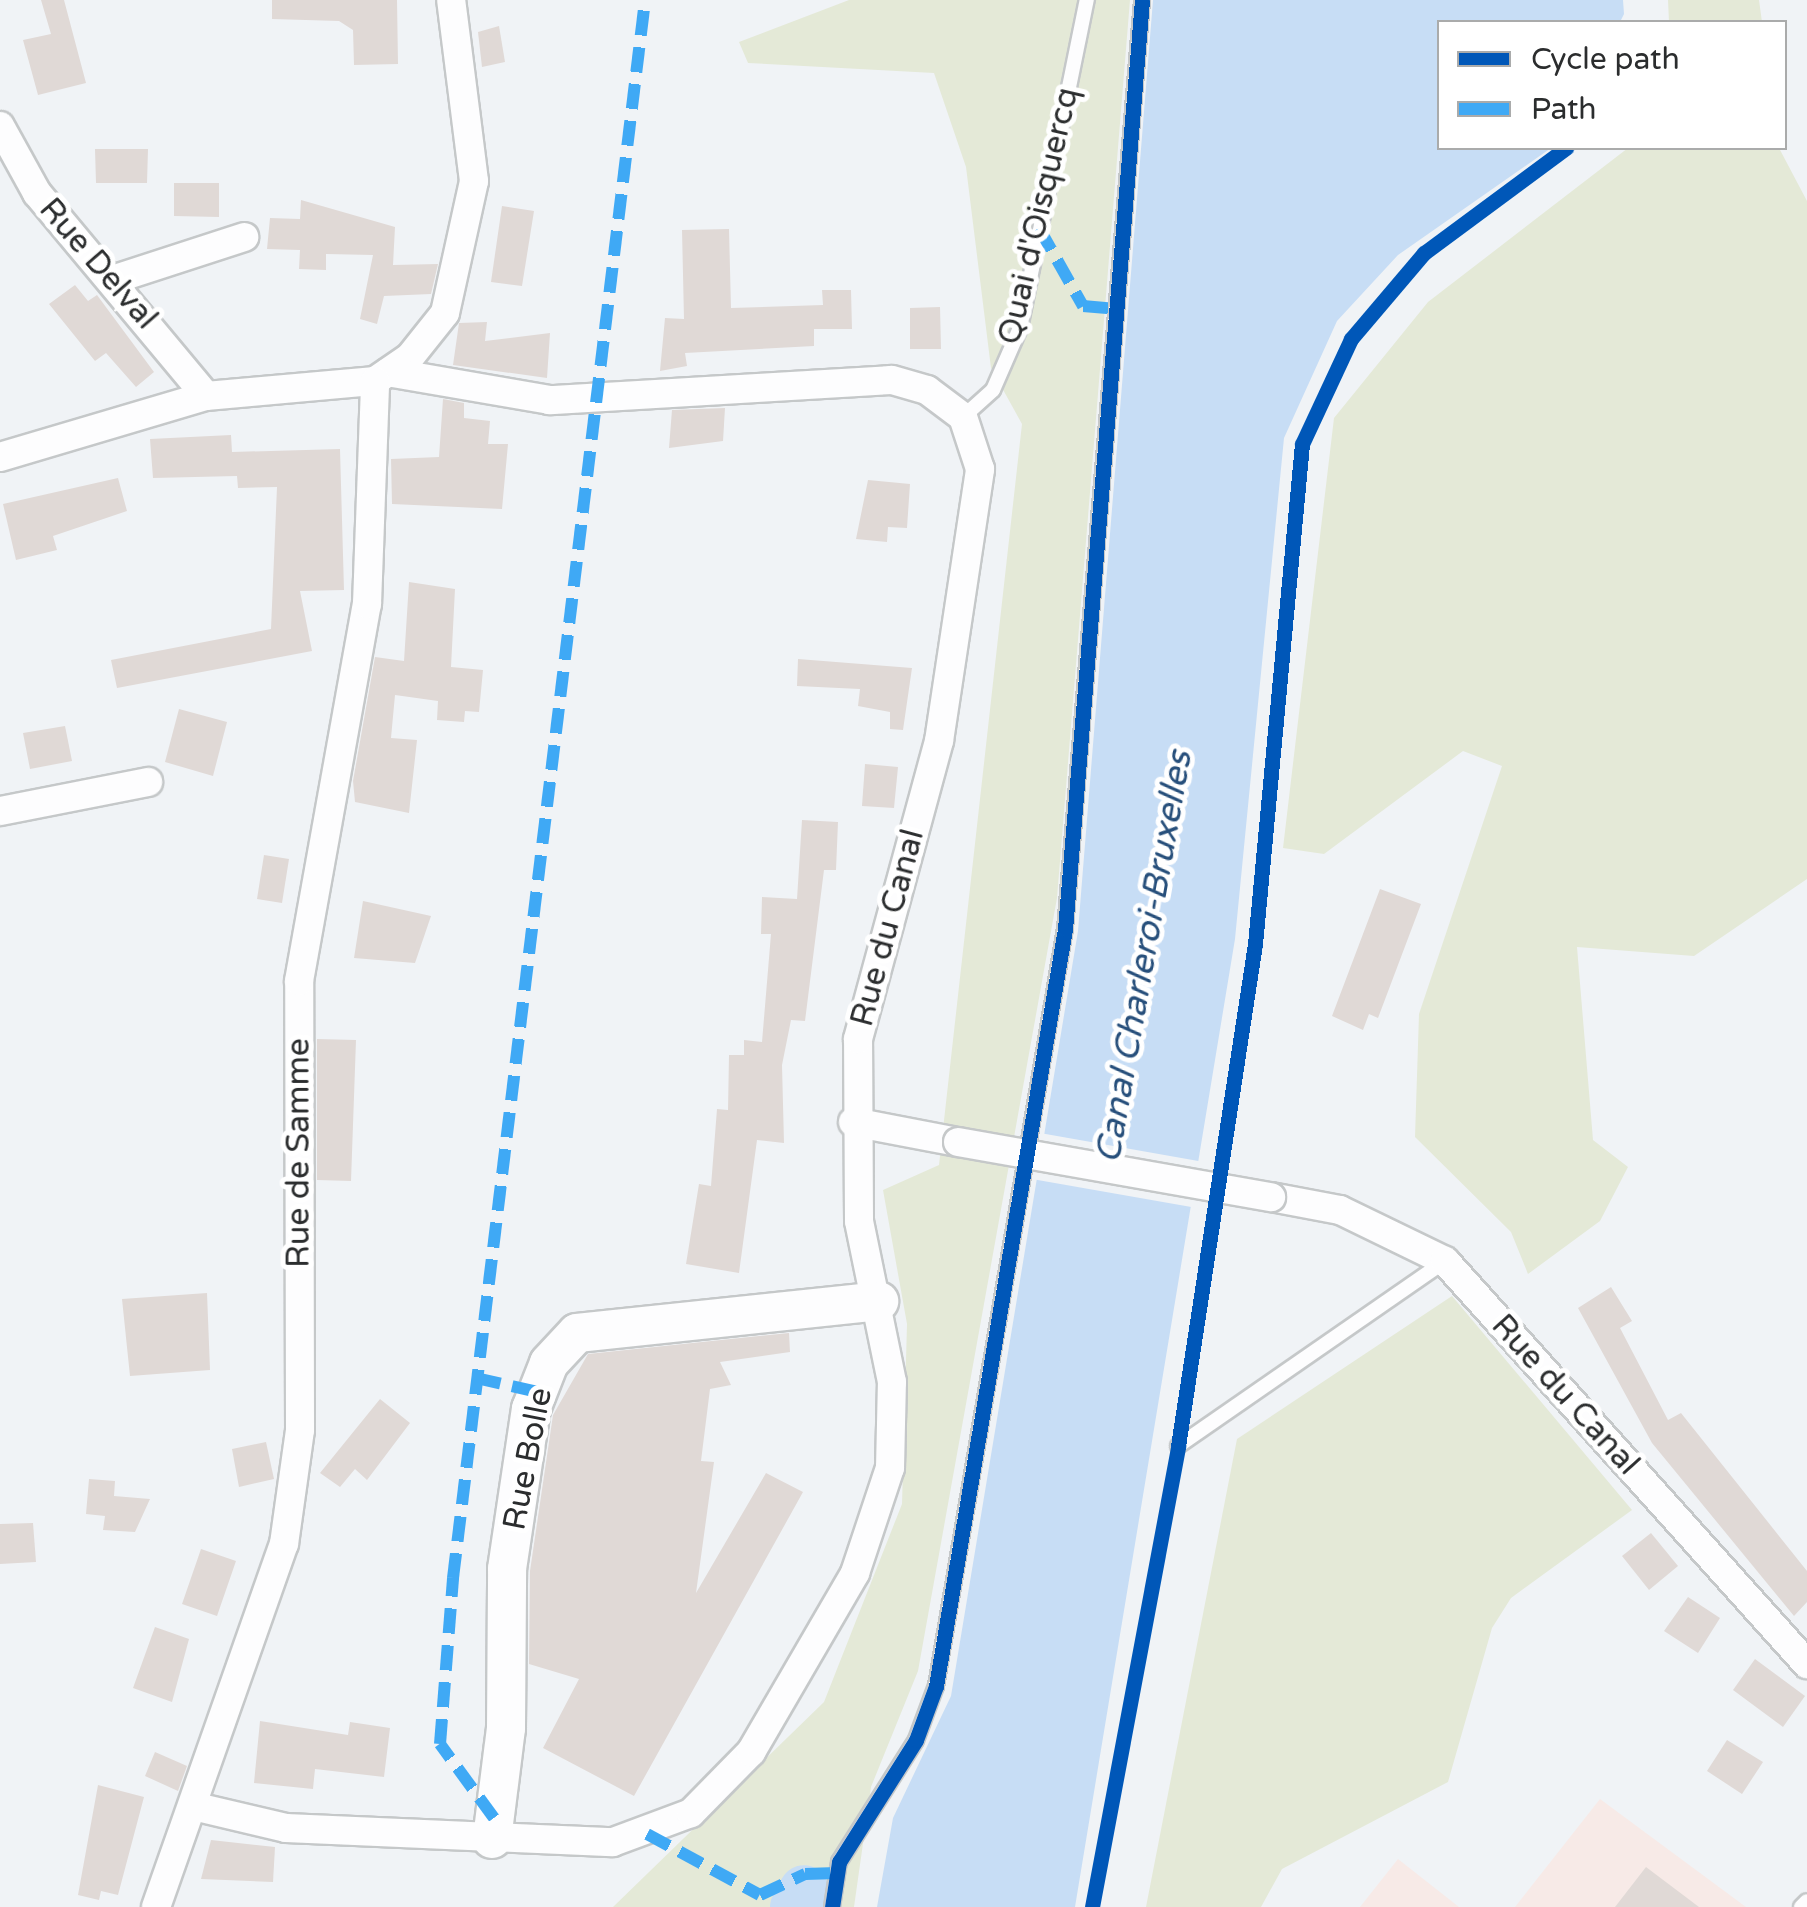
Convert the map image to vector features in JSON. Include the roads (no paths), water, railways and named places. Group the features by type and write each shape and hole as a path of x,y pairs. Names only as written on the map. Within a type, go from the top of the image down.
{"street":[{"path":"382,377 445,313 466,238 472,123 452,0"},
{"name":"Rue Delval","path":"0,126 37,193 115,278 206,396"},
{"path":"115,278 244,237"},
{"path":"0,458 206,396 382,377 550,400 890,380 927,390 963,417"},
{"name":"Rue de Samme","path":"156,1907 198,1808 284,1544 300,1430 299,981 367,604 382,377"},
{"name":"Rue du Canal","path":"963,417 980,469 939,741 863,1010 853,1122 1340,1210 1446,1261 1807,1664"},
{"path":"0,810 148,782"},
{"path":"198,1808 286,1828 492,1839 647,1834 691,1814 752,1752 855,1573 890,1468 892,1382 860,1220 853,1122"},
{"name":"Rue Bolle","path":"492,1839 506,1728 507,1569 531,1409 549,1363 577,1333 879,1301"}],"lane":[{"name":"Quai d'Oisquercq","path":"963,417 993,390 1020,328 1086,0"},
{"path":"832,1907 838,1862 916,1740 936,1686 1066,929 1142,0"},
{"path":"1178,1446 1446,1261"},
{"path":"1801,1907 1807,1901"}],"water":[{"name":"Canal Charleroi-Bruxelles","path":"1153,0 1623,0 1621,20 1437,20 1437,150 1548,150 1398,255 1337,321 1284,438 1235,939 1075,1907 877,1907 893,1818 951,1696 1078,931"}],"waterway":[{"path":"795,1907 804,1890"}]}
